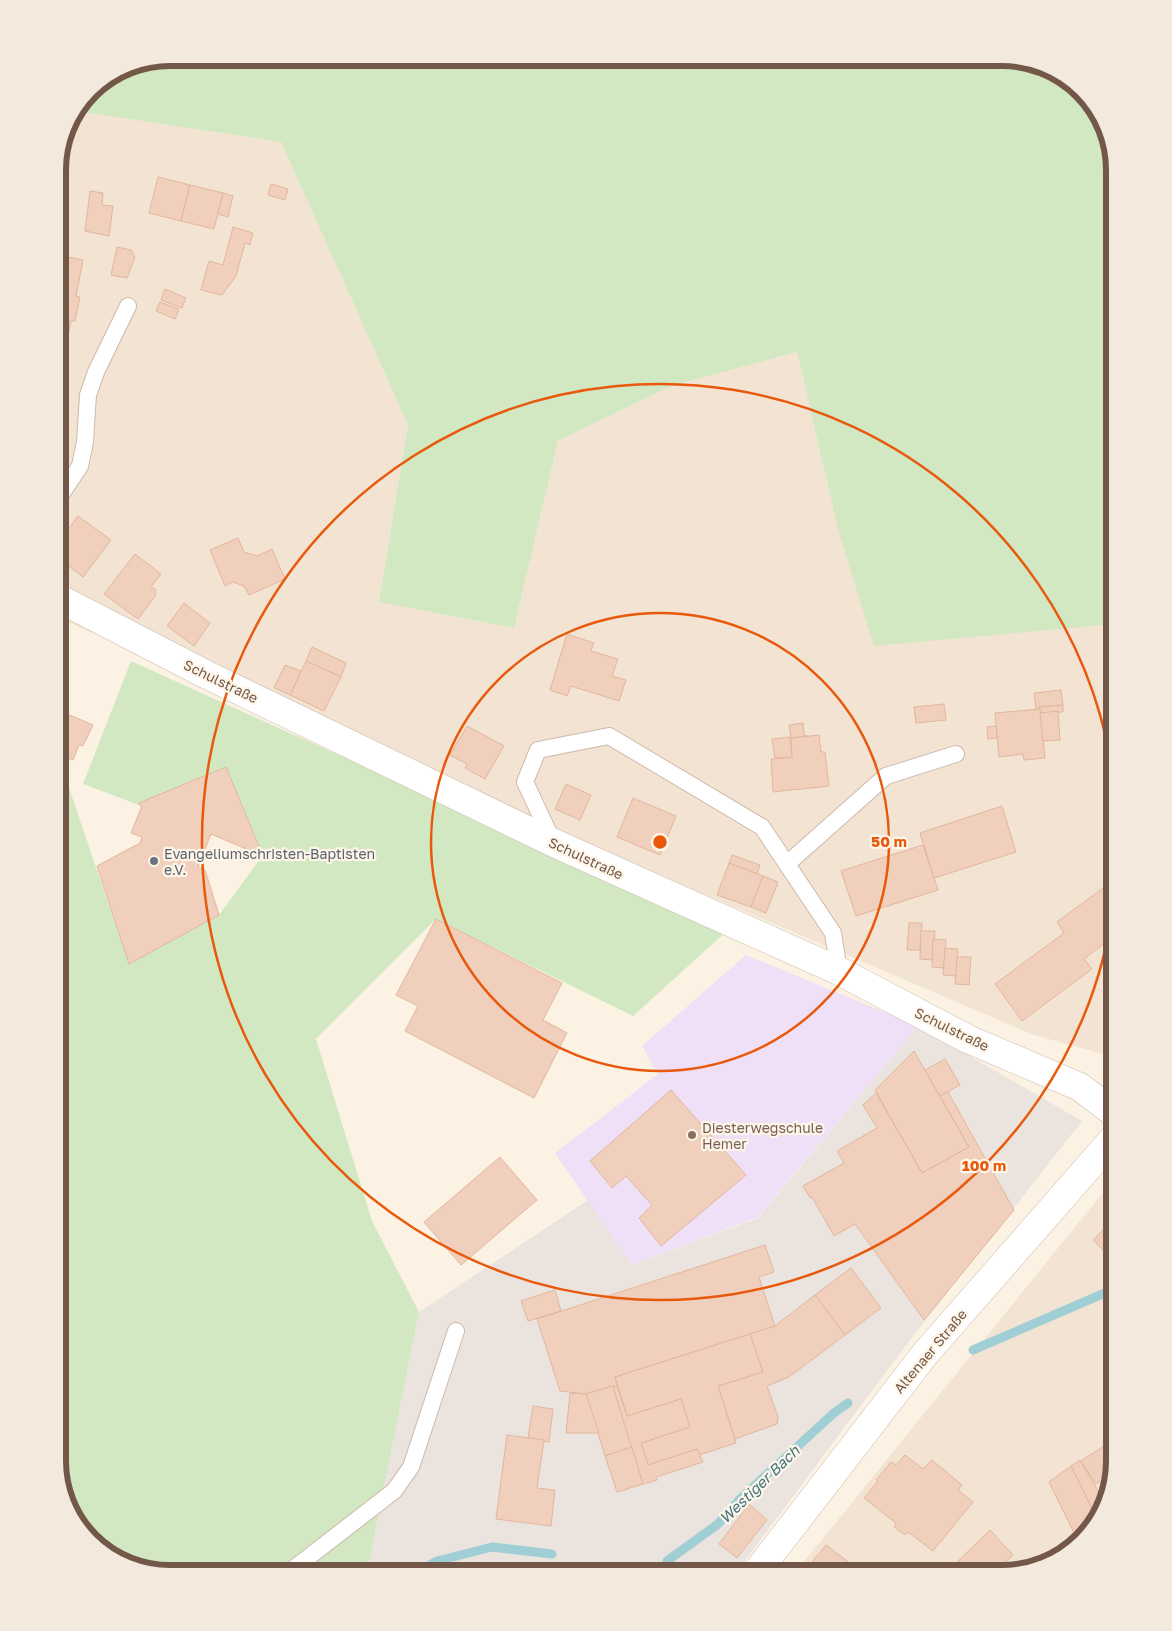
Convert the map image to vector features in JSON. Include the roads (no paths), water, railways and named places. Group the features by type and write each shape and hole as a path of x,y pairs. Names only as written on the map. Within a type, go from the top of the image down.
{"street":[{"name":"Schulstraße","path":"66,602 205,674 554,844 839,972 968,1038 1080,1087 1106,1107"},
{"name":"Altenaer Straße","path":"762,1565 925,1354 1106,1147"}],"lane":[{"path":"66,487 80,466 85,442 88,395 96,372 128,306"},
{"path":"554,844 525,782 538,750 609,736 762,827 833,933 839,972"},
{"path":"787,864 886,776 956,754"},
{"path":"298,1565 394,1491 411,1467 456,1331"}],"waterway":[{"name":"Westiger Bach","path":"973,1350 1106,1292"},
{"name":"Westiger Bach","path":"667,1561 718,1524 741,1498 834,1413 848,1403"},
{"name":"Westiger Bach","path":"430,1565 437,1561 492,1547 552,1554"}],"place":[{"name":"Evangeliumschristen-Baptisten e.V.","path":"154,861"},
{"name":"Diesterwegschule Hemer","path":"692,1135"}]}
